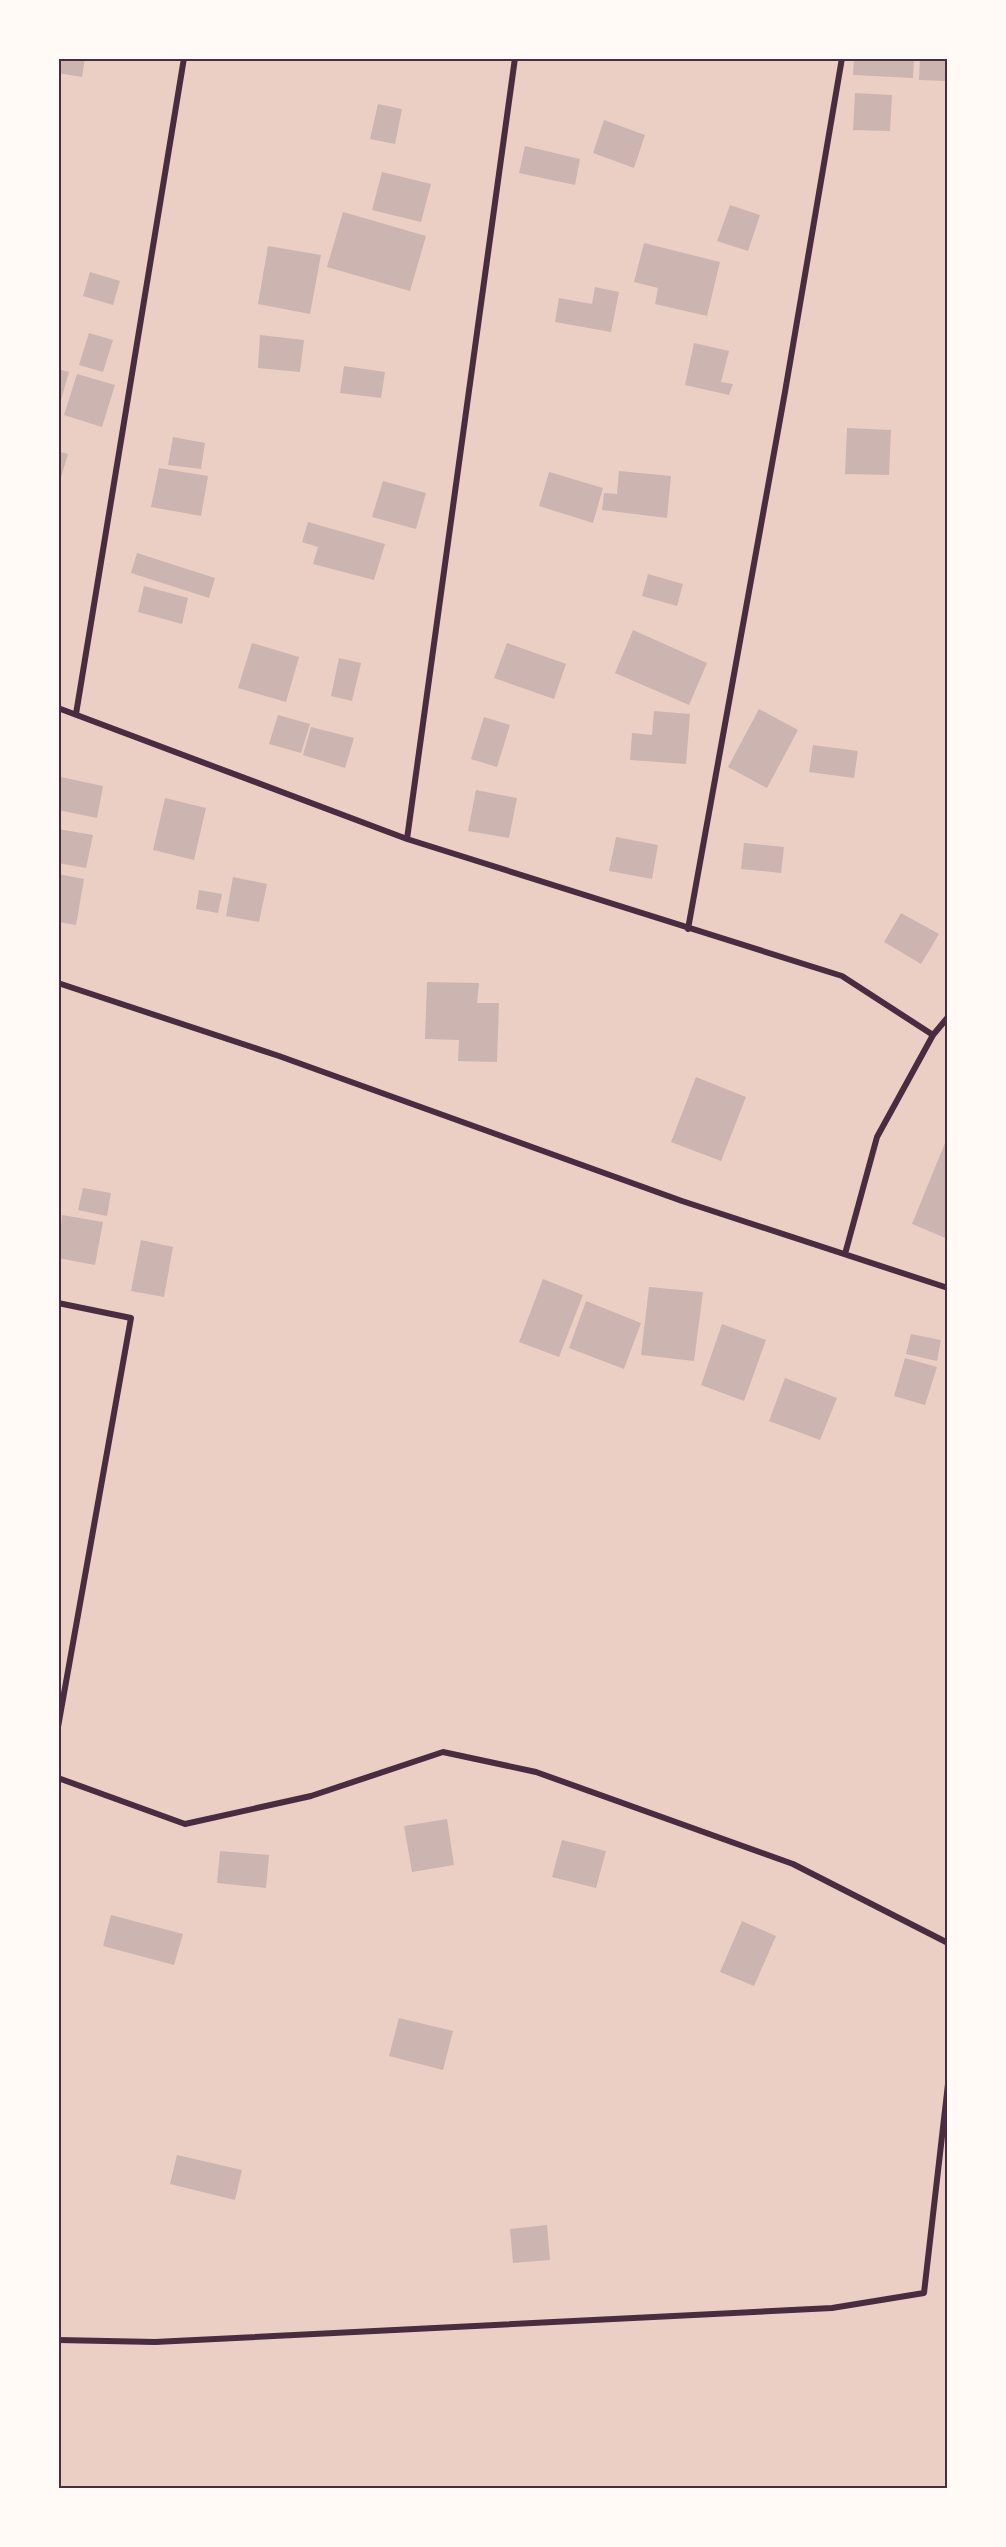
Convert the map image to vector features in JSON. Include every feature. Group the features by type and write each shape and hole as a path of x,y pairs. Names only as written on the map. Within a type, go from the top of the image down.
{"street":[{"path":"76,714 184,58"},
{"path":"407,839 515,58"},
{"path":"688,929 785,392 842,58"},
{"path":"58,708 407,839 842,976 933,1035"},
{"path":"58,983 279,1056 682,1202 948,1287"},
{"path":"845,1254 877,1137 933,1035 948,1017"},
{"path":"58,1304 131,1318 58,1727"},
{"path":"58,1778 185,1824 311,1796 443,1752 536,1772 793,1864 948,1943"},
{"path":"58,2340 155,2342 832,2308 924,2293 948,2084"}],"shaded area":[{"path":"59,59 947,59 947,2488 59,2488"}],"building":[{"path":"58,58 85,58 82,77 58,73"},
{"path":"854,58 914,58 913,78 853,75"},
{"path":"920,58 948,58 948,81 919,80"},
{"path":"855,93 892,95 890,131 853,130"},
{"path":"378,104 402,109 395,144 370,139"},
{"path":"604,120 645,135 634,168 593,153"},
{"path":"525,146 580,159 575,185 519,173"},
{"path":"382,172 431,184 421,222 372,210"},
{"path":"730,205 760,215 748,251 717,241"},
{"path":"343,212 426,236 410,291 327,267"},
{"path":"644,243 720,262 707,316 655,304 658,288 634,282"},
{"path":"268,246 321,255 310,314 258,304"},
{"path":"90,272 120,281 113,305 83,296"},
{"path":"595,287 619,292 611,332 555,322 559,298 592,304"},
{"path":"89,333 113,340 103,372 79,365"},
{"path":"260,335 304,340 300,372 258,368"},
{"path":"694,343 729,351 721,382 733,384 729,395 685,385"},
{"path":"344,366 385,372 381,398 340,393"},
{"path":"58,369 69,372 59,407 58,407"},
{"path":"77,374 115,385 102,427 64,415"},
{"path":"847,428 891,430 889,475 845,474"},
{"path":"173,437 205,443 201,469 168,465"},
{"path":"58,451 68,454 59,484 58,483"},
{"path":"159,468 208,476 201,516 151,507"},
{"path":"619,471 671,476 667,518 602,510 604,493 617,494"},
{"path":"549,472 603,488 593,523 539,506"},
{"path":"383,481 426,493 416,529 372,517"},
{"path":"308,522 385,544 374,580 313,564 318,547 302,542"},
{"path":"137,553 215,578 209,598 131,573"},
{"path":"648,574 683,584 677,606 642,596"},
{"path":"144,586 188,598 182,624 138,612"},
{"path":"633,630 707,663 689,705 615,673"},
{"path":"252,643 299,657 286,702 238,688"},
{"path":"507,643 566,664 554,699 494,678"},
{"path":"339,658 361,663 352,701 331,696"},
{"path":"759,709 798,730 767,788 728,767"},
{"path":"654,711 690,714 686,764 630,760 632,733 652,735"},
{"path":"278,715 310,724 301,753 269,744"},
{"path":"484,717 510,725 497,767 471,759"},
{"path":"311,727 354,738 345,768 303,755"},
{"path":"813,745 858,751 854,778 809,772"},
{"path":"61,777 103,786 97,818 58,810"},
{"path":"476,790 517,798 509,838 468,831"},
{"path":"165,798 206,808 194,860 153,850"},
{"path":"58,829 93,835 86,868 58,863"},
{"path":"616,837 658,845 652,879 609,871"},
{"path":"744,843 784,847 781,873 741,869"},
{"path":"58,874 84,879 76,925 58,922"},
{"path":"233,877 267,884 259,922 226,916"},
{"path":"199,890 222,894 218,913 196,909"},
{"path":"901,913 939,934 921,964 884,942"},
{"path":"427,982 479,983 477,1003 499,1003 497,1062 458,1061 459,1040 425,1039"},
{"path":"696,1077 746,1097 721,1161 671,1142"},
{"path":"948,1138 948,1239 912,1224"},
{"path":"83,1188 111,1193 107,1216 78,1210"},
{"path":"62,1215 103,1222 95,1265 58,1258"},
{"path":"141,1240 173,1247 164,1297 131,1291"},
{"path":"543,1279 583,1295 559,1357 519,1342"},
{"path":"649,1287 703,1292 694,1361 641,1355"},
{"path":"586,1301 641,1323 624,1369 569,1348"},
{"path":"722,1324 766,1340 744,1401 701,1385"},
{"path":"911,1334 941,1340 937,1361 906,1354"},
{"path":"905,1358 937,1367 925,1405 894,1396"},
{"path":"785,1378 837,1398 820,1440 769,1421"},
{"path":"447,1819 454,1865 412,1872 404,1826"},
{"path":"562,1840 606,1851 596,1888 552,1877"},
{"path":"220,1851 269,1855 266,1888 217,1883"},
{"path":"111,1915 183,1934 174,1965 103,1946"},
{"path":"742,1921 776,1936 754,1986 720,1972"},
{"path":"399,2018 453,2031 443,2070 389,2056"},
{"path":"177,2155 242,2170 235,2200 170,2184"},
{"path":"547,2225 550,2260 513,2263 510,2229"}]}
